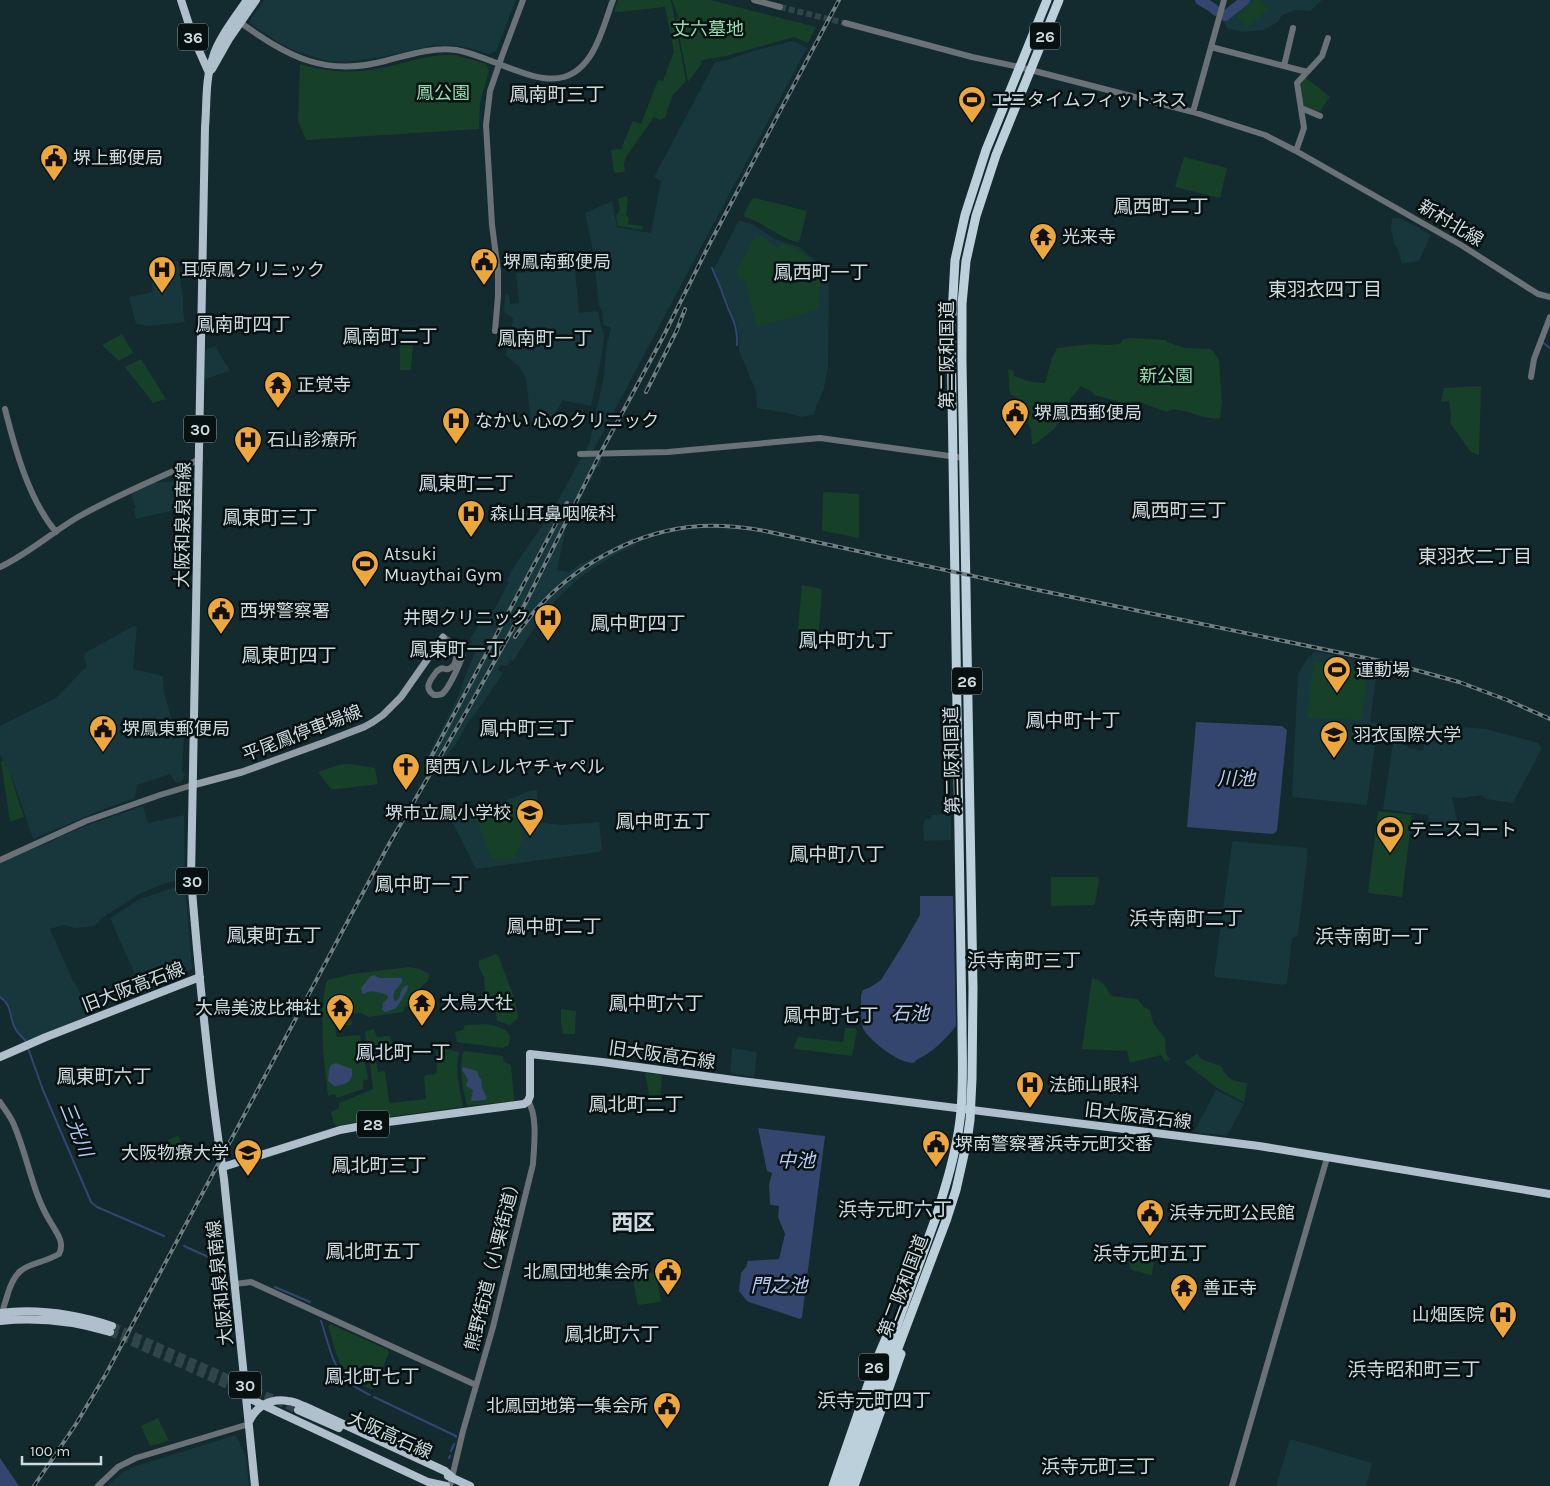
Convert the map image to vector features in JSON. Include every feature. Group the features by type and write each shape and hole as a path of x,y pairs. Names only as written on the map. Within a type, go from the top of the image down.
{"highway":[{"name":"第二阪和国道","path":"846,1486 948,1177 957,1138 961,1109 961,951 951,333 955,260 965,215 986,150 1047,0"},
{"name":"第二阪和国道","path":"839,1486 918,1294 956,1190 967,1141 971,1111 973,988 962,304 966,261 976,216 994,163 1059,0"},
{"name":"26","path":"854,1486 916,1308 918,1294"},
{"name":"26","path":"833,1486 877,1359 897,1313 906,1301"}],"main road":[{"name":"36","path":"181,0 193,37 209,73"},
{"name":"大阪和泉泉南線","path":"200,977 191,878 205,127 209,73 213,56 227,30 247,0"},
{"name":"大阪和泉泉南線","path":"209,73 256,0"},
{"name":"平尾鳳停車場線","path":"193,785 242,772 374,722 400,697 443,637"},
{"name":"旧大阪高石線","path":"0,1057 200,977 223,1168"},
{"name":"旧大阪高石線","path":"528,1101 530,1096 530,1054 1260,1146 1550,1194"},
{"name":"28","path":"223,1168 340,1130 518,1105 528,1101"},
{"name":"大阪和泉泉南線","path":"223,1168 255,1486"},
{"path":"1,1317 53,1320 111,1329"},
{"path":"246,1398 428,1482 448,1486"},
{"path":"249,1424 253,1413 263,1406 264,1403 288,1400 445,1471 452,1477"},
{"name":"大阪高石線","path":"448,1486 296,1413 470,1486"}],"street":[{"path":"495,331 498,271 492,225 486,131 490,91 523,0"},
{"path":"241,23 288,54 330,66 375,64 424,51 453,50 472,53 540,78 552,80 576,72 585,64 593,52 613,0"},
{"path":"754,0 780,7"},
{"path":"1193,112 1224,0"},
{"name":"新村北線","path":"846,23 972,57 1019,67 1193,112 1265,135 1296,150 1461,245 1538,294 1550,297"},
{"path":"1284,66 1293,28"},
{"path":"1296,150 1304,128 1297,83 1322,56 1328,38"},
{"path":"1211,47 1307,72"},
{"path":"1301,108 1320,116"},
{"path":"1531,377 1534,359 1550,317"},
{"path":"5,409 24,474 39,505 56,532"},
{"path":"580,454 668,452 820,438 964,458"},
{"path":"0,567 14,561 77,518 131,489 200,459"},
{"path":"443,637 460,648 463,655 456,672 444,691 439,695 434,695 427,686 429,682 440,669 448,669 457,659 455,652 446,646 443,637"},
{"path":"0,860 95,818 193,785"},
{"name":"熊野街道（小栗街道）","path":"452,1477 493,1328 533,1164 534,1124 528,1101"},
{"path":"0,1102 14,1126 38,1196 48,1218 60,1237 62,1245 62,1250 59,1254 25,1268 15,1275 10,1284 1,1317"},
{"path":"1232,1486 1326,1158"},
{"path":"235,1284 251,1282 476,1386"},
{"path":"98,1486 118,1467 136,1458 249,1424"},
{"path":"448,1486 452,1477"}],"shaded area":[{"path":"264,0 516,0 496,51 489,54 469,48 436,45 376,58 347,62 327,61 298,52 281,44 251,24 250,20"},
{"path":"1246,0 1322,0 1310,11 1296,10 1282,15 1278,22 1264,30 1242,32 1227,28 1223,21 1224,17"},
{"path":"793,41 807,48 593,451 604,450 600,467 597,467 566,528 557,570 569,572 580,564 633,538 636,545 616,554 583,575 550,607 513,661 510,660 507,666 501,665 498,670 503,673 433,776 427,759 457,699 477,648 470,645 472,641 470,639 481,621 487,623 509,582 507,579 551,513 589,444 604,376 606,348 611,328 603,325 602,311 599,306 595,260 585,213 612,201 617,227 651,233 661,181 654,177 715,62"},
{"path":"1392,218 1399,218 1431,235 1419,261 1402,264 1398,249 1394,244 1391,228"},
{"path":"739,220 752,224 775,239 799,247 815,260 827,274 829,281 828,367 824,388 813,415 802,417 757,408 756,391 739,351 737,326 714,269"},
{"name":"耳原鳳クリニック","path":"178,261 185,322 149,326 136,324 129,297 153,292 149,264"},
{"path":"575,269 579,313 598,312 604,337 591,406 562,400 555,415 531,422 526,379 519,366 506,356 513,319 504,312 505,294 509,295 510,304 519,303 516,273"},
{"path":"215,346 230,371 205,379 205,350"},
{"path":"195,475 193,506 136,519 134,509 136,508 131,493 151,483 177,481"},
{"path":"133,626 137,627 133,669 163,676 164,692 172,721 185,718 182,770 185,775 181,782 176,783 170,774 137,785 135,798 96,812 33,839 10,771 0,753 0,726 56,698 87,666 85,653"},
{"name":"羽衣国際大学","path":"1314,651 1378,665 1370,722 1378,723 1367,805 1293,797 1298,674"},
{"path":"1427,724 1486,729 1538,743 1542,748 1513,803 1486,799 1482,795 1462,798 1452,797 1459,829 1430,833 1428,815 1383,809 1393,743 1402,743 1409,748 1423,751"},
{"name":"堺市立鳳小学校","path":"537,790 537,822 561,825 599,822 602,849 599,852 476,869 452,821"},
{"path":"143,806 148,823 184,815 185,878 163,884 139,894 105,916 94,926 75,928 63,925 50,929 90,1015 26,1041 16,1029 10,1006 0,996 0,862 91,824"},
{"path":"951,814 951,840 924,841 923,826 925,819 931,819 931,815"},
{"path":"1234,841 1307,848 1298,935 1292,939 1287,983 1284,985 1216,977 1214,975 1232,843"},
{"path":"185,884 192,969 180,977 143,993 110,918 140,899"},
{"path":"732,1048 757,1052 754,1077 730,1073"},
{"path":"1216,1090 1244,1104 1227,1136 1194,1132"},
{"path":"236,1435 246,1457 249,1486 107,1486 123,1472 136,1466"},
{"path":"1290,1439 1372,1463 1366,1486 1276,1486"}],"green space":[{"path":"618,0 671,0 686,81 672,96 665,118 660,120 654,117 626,157 624,164 625,172 614,173 611,150 621,149 633,121 641,124 658,80 663,81 674,51 665,7 619,12 614,11"},
{"name":"丈六墓地","path":"672,0 710,0 816,27 808,43 794,37 726,56 702,60 701,65 688,82 676,19 679,18"},
{"path":"1255,0 1260,0 1268,9 1247,28 1236,16"},
{"name":"鳳公園","path":"442,55 455,55 486,64 489,71 480,103 479,129 306,140 298,121 300,64 319,69 360,71"},
{"path":"1305,77 1330,97 1320,111 1317,112 1303,106 1300,86"},
{"path":"1184,157 1227,168 1220,198 1175,187"},
{"path":"626,196 628,199 626,216 629,217 628,224 643,226 642,230 618,226 616,216 620,209 618,199"},
{"path":"755,198 807,211 799,242 785,238 745,217 744,214 752,199"},
{"path":"757,234 778,248 782,243 795,249 817,267 823,280 820,287 818,309 757,327 744,279 739,280 736,271"},
{"path":"122,334 133,353 119,361 102,345"},
{"name":"新公園","path":"1123,339 1166,340 1185,348 1210,349 1213,351 1219,360 1222,402 1220,418 1214,419 1177,410 1167,412 1139,402 1125,405 1094,395 1081,386 1070,399 1067,411 1054,429 1035,444 1032,444 1031,430 1028,423 1030,411 1023,401 1010,394 1008,370 1013,370 1014,376 1022,379 1045,383 1057,348 1092,344 1120,344"},
{"path":"400,343 413,344 411,370 400,370"},
{"path":"141,359 166,399 153,403 125,367"},
{"path":"1481,386 1479,455 1471,452 1450,423 1449,401 1441,402 1444,388"},
{"path":"823,493 859,494 859,538 822,529"},
{"path":"802,585 821,589 822,591 819,629 816,631 798,629"},
{"name":"運動場","path":"1314,661 1368,671 1361,720 1307,718"},
{"path":"3,761 10,771 24,817 10,822 1,762"},
{"path":"342,764 375,768 378,784 331,789 318,772"},
{"path":"518,800 522,841 514,858 506,861 491,858 477,820 479,819 477,815"},
{"name":"テニスコート","path":"1378,811 1412,815 1402,897 1368,893"},
{"path":"1051,877 1097,877 1099,879 1095,904 1052,906"},
{"path":"495,954 498,955 515,1000 518,1018 510,1025 497,1021 496,1010 490,1007 485,995 484,977 479,967 479,961"},
{"path":"409,967 420,969 429,974 428,981 415,992 414,1005 405,1006 403,1012 369,1017 361,1013 350,1014 351,1025 335,1028 337,1037 360,1036 368,1079 363,1081 363,1089 337,1098 334,1094 328,1096 323,1051 322,1006 324,1004 327,980 353,974"},
{"path":"1092,978 1101,982 1111,996 1137,999 1144,1007 1150,1010 1153,1023 1165,1038 1166,1054 1170,1060 1165,1062 1161,1055 1130,1063 1127,1051 1082,1049"},
{"path":"561,1009 576,1011 575,1034 563,1034"},
{"path":"486,1024 499,1027 509,1034 508,1046 503,1048 457,1042 455,1032 463,1030 465,1025"},
{"path":"845,1028 855,1028 857,1031 852,1056 795,1049 794,1046 798,1037 843,1042"},
{"path":"374,1029 377,1037 390,1036 391,1045 367,1047 365,1032"},
{"path":"439,1048 459,1052 457,1072 462,1107 371,1119 337,1126 334,1124 331,1112 339,1108 339,1103 373,1089 369,1056 375,1056 378,1072 385,1071 389,1102 426,1099 424,1077 435,1074 437,1071 436,1052"},
{"path":"463,1052 503,1056 504,1062 511,1065 513,1101 467,1105 461,1072"},
{"path":"1197,1054 1203,1060 1221,1066 1225,1074 1231,1079 1247,1083 1244,1102 1217,1088 1184,1062"},
{"path":"645,1073 662,1075 660,1103 651,1103"},
{"path":"178,1136 187,1157 169,1164 164,1152 171,1149 168,1140"},
{"path":"1130,1257 1154,1262 1152,1274 1132,1270 1129,1264"},
{"path":"656,1272 661,1302 639,1305 637,1303 633,1278"},
{"path":"330,1324 388,1350 389,1353 373,1389 357,1383 342,1367 328,1326"},
{"path":"158,1418 169,1441 150,1446 141,1426"}],"water":[{"name":"川池","path":"1196,722 1282,726 1287,730 1277,831 1273,834 1187,827"},
{"name":"石池","path":"920,896 953,896 956,1026 933,1050 915,1062 910,1063 887,1052 867,1035 861,1018 861,995 863,990 881,980 904,943 920,915"},
{"path":"374,975 379,978 402,978 402,982 393,996 395,1001 399,999 402,989 408,985 407,991 396,1008 386,1012 382,1010 383,1003 388,998 387,995 373,991 362,993 361,988"},
{"path":"336,1063 352,1069 352,1077 342,1085 334,1086 328,1081 331,1065"},
{"path":"463,1067 477,1071 487,1098 485,1100 471,1101 473,1090 466,1086 468,1080 462,1069"},
{"path":"758,1128 825,1136 802,1317 800,1319 747,1301 739,1291 741,1273 748,1261 779,1259 785,1234 778,1217 779,1206 771,1205 770,1203 769,1185 772,1173 767,1171"},
{"path":"0,1458 19,1486 0,1486"}],"waterway":[{"path":"1200,0 1216,11"},
{"path":"1225,16 1245,0"},
{"path":"712,268 734,321 737,345"},
{"path":"1542,342 1550,348"},
{"name":"三光川","path":"0,997 9,1008 16,1030 27,1043"},
{"name":"三光川","path":"28,1048 43,1090 91,1202 97,1207 164,1236"},
{"name":"三光川","path":"184,1246 226,1265"},
{"name":"三光川","path":"275,1287 310,1302"},
{"name":"三光川","path":"321,1321 334,1361 341,1375 351,1385 370,1395"},
{"name":"三光川","path":"374,1397 456,1437"},
{"name":"三光川","path":"451,1451 454,1444"}],"tunnel":[{"path":"780,7 845,23"},
{"path":"112,1326 298,1410"},
{"path":"110,1332 250,1395"}],"railway":[{"path":"34,1486 76,1424 106,1374 389,844 512,630 600,454 839,0"},
{"path":"646,392 677,330 685,309"},
{"path":"429,761 567,503"},
{"path":"515,637 533,613 550,596 587,565 608,553 630,543 677,529 701,526 749,528 1390,663 1459,682 1550,719"}],"place":[{"name":"エニタイムフィットネス","path":"972,124"},
{"name":"堺上郵便局","path":"54,182"},
{"name":"光来寺","path":"1043,261"},
{"name":"堺鳳南郵便局","path":"484,286"},
{"name":"耳原鳳クリニック","path":"162,294"},
{"name":"正覚寺","path":"278,409"},
{"name":"堺鳳西郵便局","path":"1015,437"},
{"name":"なかい 心のクリニック","path":"456,445"},
{"name":"石山診療所","path":"248,464"},
{"name":"森山耳鼻咽喉科","path":"471,538"},
{"name":"Atsuki Muaythai Gym","path":"365,588"},
{"name":"西堺警察署","path":"221,635"},
{"name":"井関クリニック","path":"548,642"},
{"name":"運動場","path":"1337,694"},
{"name":"堺鳳東郵便局","path":"103,753"},
{"name":"羽衣国際大学","path":"1334,759"},
{"name":"関西ハレルヤチャペル","path":"406,791"},
{"name":"堺市立鳳小学校","path":"530,837"},
{"name":"テニスコート","path":"1390,854"},
{"name":"大鳥大社","path":"422,1027"},
{"name":"大鳥美波比神社","path":"340,1032"},
{"name":"法師山眼科","path":"1030,1109"},
{"name":"堺南警察署浜寺元町交番","path":"936,1168"},
{"name":"大阪物療大学","path":"248,1177"},
{"name":"浜寺元町公民館","path":"1150,1237"},
{"name":"北鳳団地集会所","path":"668,1296"},
{"name":"善正寺","path":"1184,1312"},
{"name":"山畑医院","path":"1503,1339"},
{"name":"北鳳団地第一集会所","path":"667,1430"}],"district":[{"name":"鳳南町三丁","path":"557,94"},
{"name":"鳳西町二丁","path":"1161,206"},
{"name":"鳳西町一丁","path":"821,272"},
{"name":"東羽衣四丁目","path":"1325,289"},
{"name":"鳳南町四丁","path":"243,324"},
{"name":"鳳南町二丁","path":"390,336"},
{"name":"鳳南町一丁","path":"545,338"},
{"name":"鳳東町二丁","path":"466,483"},
{"name":"鳳西町三丁","path":"1179,510"},
{"name":"鳳東町三丁","path":"270,517"},
{"name":"東羽衣二丁目","path":"1475,556"},
{"name":"鳳中町四丁","path":"638,623"},
{"name":"鳳中町九丁","path":"846,640"},
{"name":"鳳東町一丁","path":"457,649"},
{"name":"鳳東町四丁","path":"289,655"},
{"name":"鳳中町十丁","path":"1073,720"},
{"name":"鳳中町三丁","path":"527,728"},
{"name":"鳳中町五丁","path":"663,821"},
{"name":"鳳中町八丁","path":"837,854"},
{"name":"鳳中町一丁","path":"422,884"},
{"name":"浜寺南町二丁","path":"1186,918"},
{"name":"鳳中町二丁","path":"554,926"},
{"name":"鳳東町五丁","path":"274,935"},
{"name":"浜寺南町一丁","path":"1372,936"},
{"name":"浜寺南町三丁","path":"1024,960"},
{"name":"鳳中町六丁","path":"656,1003"},
{"name":"鳳中町七丁","path":"831,1015"},
{"name":"鳳北町一丁","path":"403,1052"},
{"name":"鳳東町六丁","path":"104,1076"},
{"name":"鳳北町二丁","path":"636,1104"},
{"name":"鳳北町三丁","path":"379,1165"},
{"name":"浜寺元町六丁","path":"895,1209"},
{"name":"西区","path":"633,1222"},
{"name":"鳳北町五丁","path":"373,1251"},
{"name":"浜寺元町五丁","path":"1150,1253"},
{"name":"鳳北町六丁","path":"612,1334"},
{"name":"浜寺昭和町三丁","path":"1414,1369"},
{"name":"鳳北町七丁","path":"372,1376"},
{"name":"浜寺元町四丁","path":"874,1400"},
{"name":"浜寺元町三丁","path":"1098,1466"}],"water label":[{"name":"中池","path":"796,1160"},
{"name":"門之池","path":"779,1285"}]}
